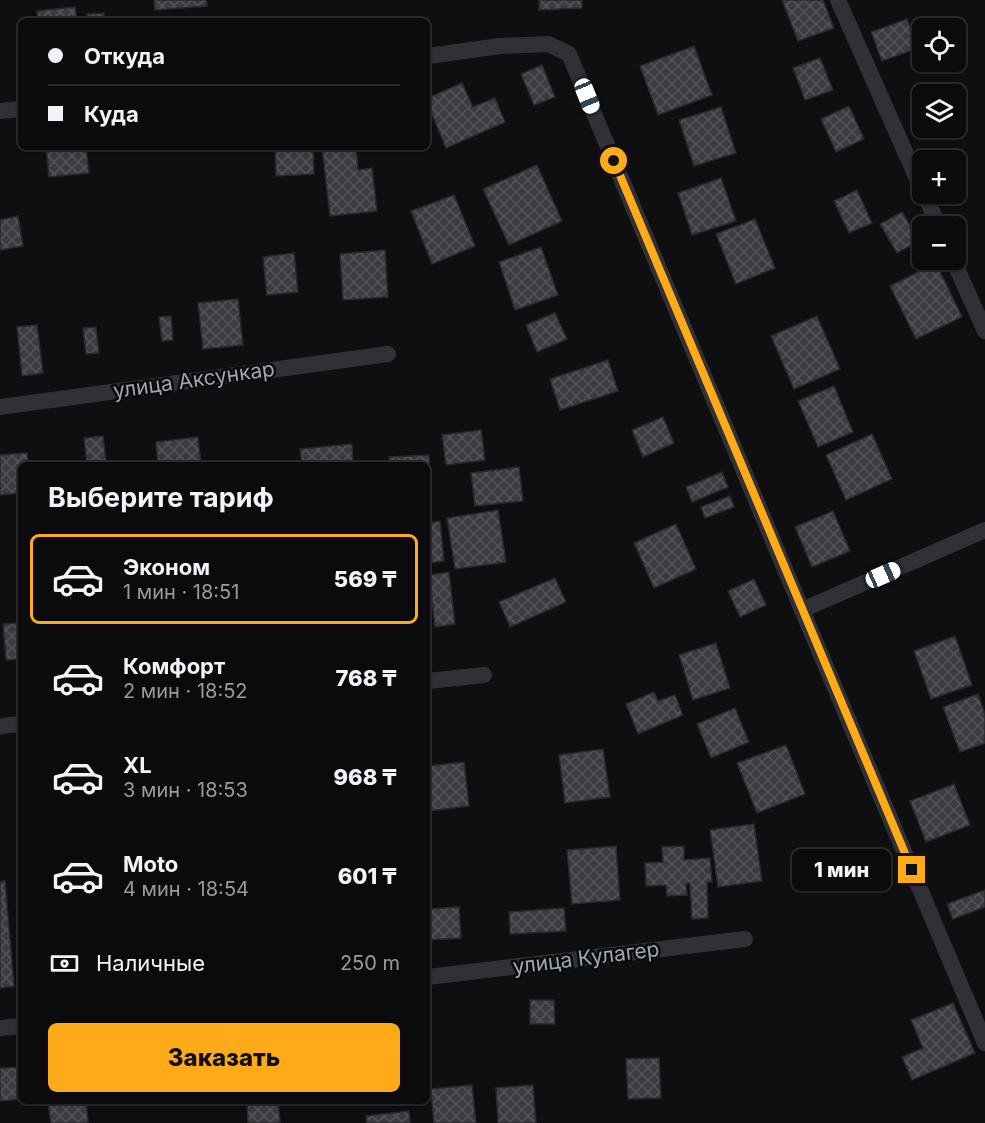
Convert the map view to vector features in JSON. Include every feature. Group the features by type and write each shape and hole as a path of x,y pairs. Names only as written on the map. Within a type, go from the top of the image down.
{"street":[{"path":"838,0 912,167"},
{"path":"430,56 500,46 548,44 569,54 985,1043"},
{"path":"0,111 18,109"},
{"path":"958,270 985,331"},
{"name":"улица Аксункар","path":"0,407 388,354"},
{"path":"802,610 985,530"},
{"path":"430,681 484,675"},
{"path":"0,726 18,724"},
{"name":"улица Кулагер","path":"430,977 745,939"},
{"path":"0,1028 18,1026"}],"building":[{"path":"154,0 206,0 207,6 155,10"},
{"path":"539,0 582,0 582,8 539,10"},
{"path":"782,0 823,0 834,28 798,41"},
{"path":"75,7 77,18 38,18 37,11"},
{"path":"104,13 104,18 88,18 87,14"},
{"path":"907,19 912,32 912,50 882,61 871,32"},
{"path":"694,46 712,95 658,115 640,66"},
{"path":"820,58 833,90 805,100 793,68"},
{"path":"542,65 555,97 534,105 521,74"},
{"path":"462,83 473,107 495,98 505,122 446,148 430,110 430,97"},
{"path":"849,106 864,139 836,152 821,119"},
{"path":"721,107 736,153 694,166 679,120"},
{"path":"46,150 86,150 89,173 49,177"},
{"path":"275,150 313,150 314,174 276,176"},
{"path":"322,150 356,150 358,170 372,168 377,211 330,216"},
{"path":"537,165 562,221 509,245 483,189"},
{"path":"721,178 736,221 692,235 678,193"},
{"path":"857,190 872,223 849,233 834,201"},
{"path":"454,195 475,246 432,264 411,211"},
{"path":"902,212 912,229 912,245 897,253 880,224"},
{"path":"18,216 23,246 0,250 0,220"},
{"path":"755,219 775,268 736,284 716,234"},
{"path":"541,247 558,295 515,310 499,262"},
{"path":"385,250 388,297 343,300 340,254"},
{"path":"294,253 298,292 267,295 263,257"},
{"path":"922,270 939,270 962,317 916,339 890,286"},
{"path":"238,299 243,345 203,349 198,303"},
{"path":"555,313 567,339 537,352 526,325"},
{"path":"171,316 173,340 162,341 159,317"},
{"path":"817,316 840,369 794,389 771,336"},
{"path":"37,325 43,373 22,376 17,327"},
{"path":"96,327 99,353 86,354 83,328"},
{"path":"608,360 618,391 560,410 550,379"},
{"path":"834,386 853,432 818,447 798,401"},
{"path":"663,417 674,443 643,457 632,430"},
{"path":"481,430 485,460 446,465 442,435"},
{"path":"872,434 892,479 846,500 826,455"},
{"path":"103,436 106,462 87,462 84,438"},
{"path":"198,437 201,462 158,462 156,442"},
{"path":"352,444 353,462 302,462 300,449"},
{"path":"27,453 28,462 18,462 18,493 0,495 0,455"},
{"path":"429,455 429,462 389,462 389,457"},
{"path":"519,467 523,501 475,506 471,473"},
{"path":"722,472 728,487 692,502 686,487"},
{"path":"730,496 734,507 705,518 701,507"},
{"path":"498,510 506,562 455,569 447,518"},
{"path":"833,511 850,551 812,567 795,527"},
{"path":"440,521 444,561 430,563 430,523"},
{"path":"676,524 696,569 654,588 634,543"},
{"path":"449,572 455,624 435,627 430,575"},
{"path":"555,578 566,602 510,627 499,602"},
{"path":"754,579 766,605 740,617 728,591"},
{"path":"18,623 18,659 6,660 3,624"},
{"path":"955,636 972,685 931,699 914,651"},
{"path":"716,643 730,688 693,700 679,655"},
{"path":"654,692 658,701 675,695 683,715 638,734 626,704"},
{"path":"978,694 985,714 985,743 960,752 943,707"},
{"path":"735,708 749,742 711,758 697,724"},
{"path":"786,745 805,794 757,813 737,763"},
{"path":"603,749 610,797 565,803 559,755"},
{"path":"464,762 469,806 430,811 430,766"},
{"path":"954,784 970,825 926,842 910,801"},
{"path":"754,824 762,881 718,887 710,830"},
{"path":"616,846 620,900 572,904 567,850"},
{"path":"684,846 684,860 710,858 712,882 707,882 708,918 692,919 690,883 686,884 687,895 667,896 666,885 646,886 645,863 663,862 662,847"},
{"path":"5,881 14,986 0,988 0,882"},
{"path":"985,890 985,907 953,919 947,904"},
{"path":"459,907 461,938 430,940 430,909"},
{"path":"564,908 566,931 510,934 509,912"},
{"path":"530,1000 554,1000 555,1024 530,1024"},
{"path":"953,1003 975,1053 912,1080 902,1057 923,1048 911,1020"},
{"path":"659,1058 661,1098 628,1099 626,1059"},
{"path":"18,1067 18,1099 0,1101 0,1068"},
{"path":"472,1085 476,1123 434,1123 431,1089"},
{"path":"533,1085 536,1123 498,1123 496,1088"},
{"path":"48,1104 86,1104 88,1123 51,1123"},
{"path":"247,1104 278,1104 280,1123 248,1123"},
{"path":"409,1111 410,1123 367,1123 366,1116"}],"route":[{"path":"614,161 912,870"}]}
